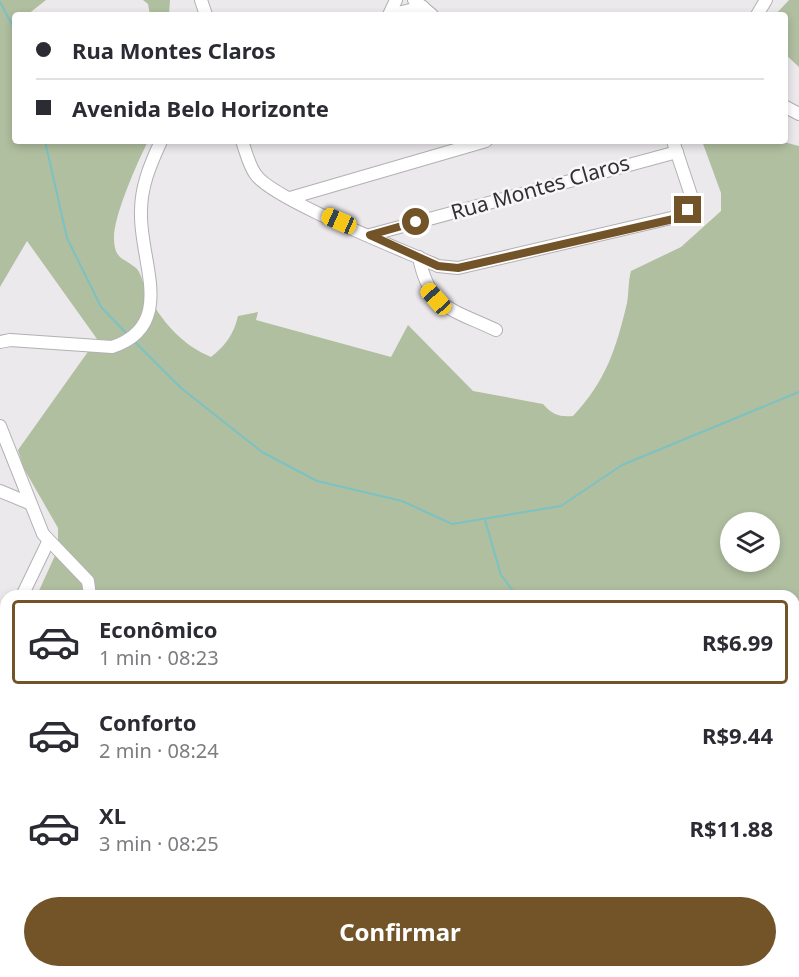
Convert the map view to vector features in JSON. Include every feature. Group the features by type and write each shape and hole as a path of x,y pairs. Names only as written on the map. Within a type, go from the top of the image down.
{"street":[{"path":"404,12 423,8"},
{"path":"0,342 10,340 112,347 124,343 141,331 150,312 150,291 141,229 142,195 150,164 160,144"},
{"path":"243,144 255,175 263,183 290,198 438,266 458,268 678,218 688,210 692,198 675,146"},
{"path":"290,198 476,144"},
{"name":"Rua Montes Claros","path":"370,235 675,146"},
{"path":"419,257 423,279 436,299 496,330"},
{"path":"0,426 29,503 48,542 88,581 89,590"},
{"path":"0,491 29,503"},
{"path":"25,590 48,542"}],"green space":[{"path":"0,0 46,0 31,12 12,12 12,144 147,144 122,202 115,227 114,244 120,257 138,270 147,293 173,331 191,346 211,357 228,339 238,316 258,312 256,320 391,357 408,325 473,391 543,404 556,414 573,416 594,390 614,350 627,303 631,271 681,247 721,211 721,193 703,144 788,143 799,146 799,590 39,590 58,549 58,528 23,467 18,450 97,339 27,241 0,287"},
{"path":"143,0 170,0 169,12 149,12 148,4"},
{"path":"789,0 799,0 799,67 788,57 788,12 778,12"}],"waterway":[{"path":"0,2 12,24"},
{"path":"46,144 67,238 101,307 127,334"},
{"path":"135,342 181,388 262,452 317,481 402,501 452,524 561,506 622,465 799,392"},
{"path":"485,520 501,575 512,590"}],"route":[{"path":"416,222 370,235 438,266 458,268 678,218 688,210"}]}
